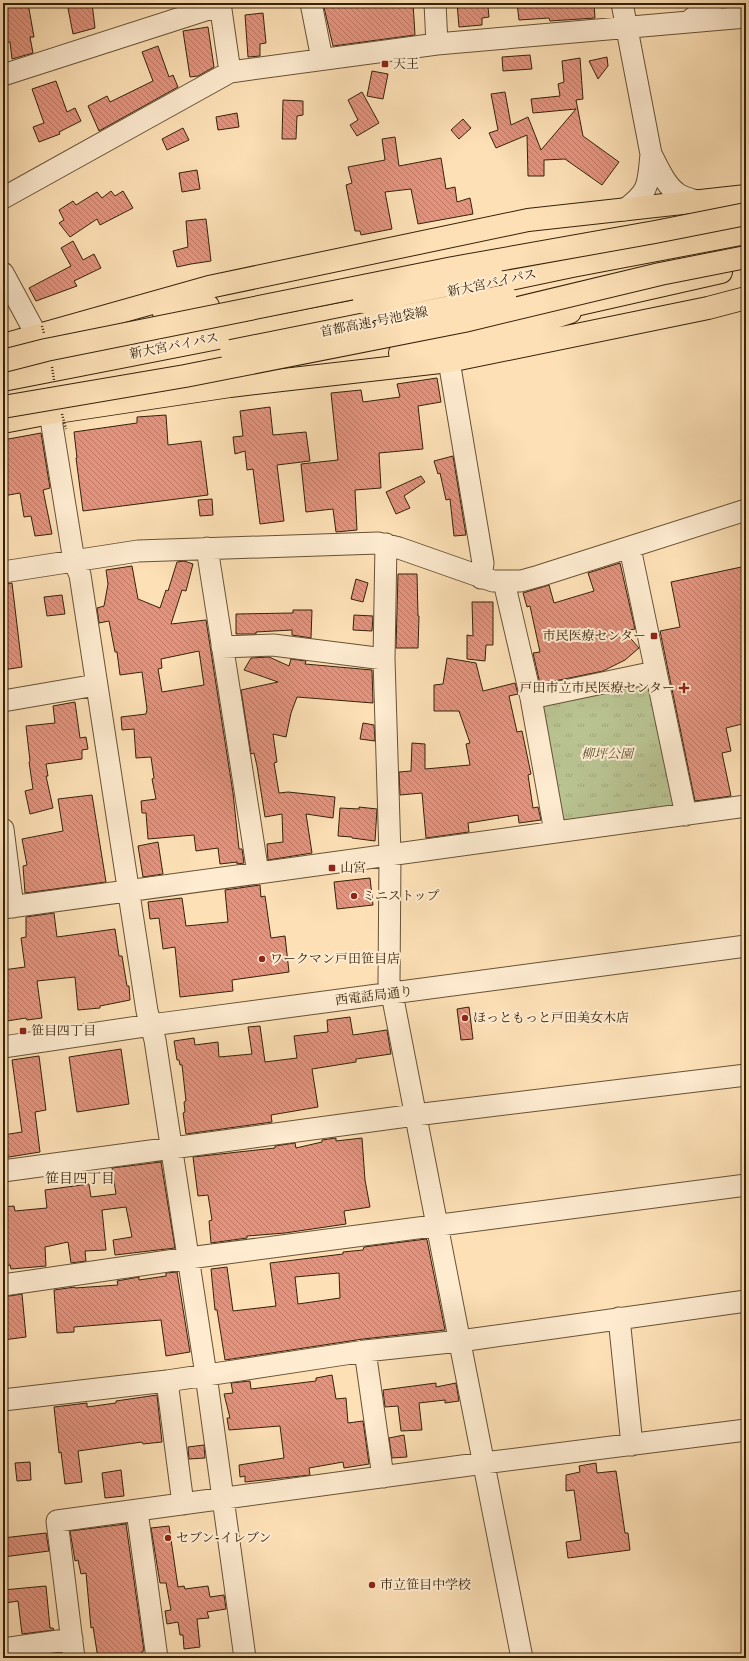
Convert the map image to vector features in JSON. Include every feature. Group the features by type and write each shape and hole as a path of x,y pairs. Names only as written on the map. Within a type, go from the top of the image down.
{"highway":[{"path":"41,334 208,306 437,258 604,232 697,212 746,196"},
{"path":"572,266 672,222 746,208"},
{"path":"3,345 209,287 528,220 624,210 746,214"},
{"path":"3,362 46,350 453,268 655,232 697,212"},
{"name":"首都高速5号池袋線","path":"3,373 746,227"},
{"name":"新大宮バイパス","path":"3,380 404,302 572,266 746,233"},
{"name":"新大宮バイパス","path":"3,387 404,308 746,246"},
{"path":"683,258 746,251"},
{"name":"首都高速5号池袋線","path":"3,396 746,251"},
{"path":"3,407 185,376 464,321 660,274 746,257"},
{"path":"230,386 447,345 513,324 609,298 746,266"},
{"path":"3,422 56,410 230,386 449,361 708,308 746,298"},
{"path":"197,350 395,339 513,324"}],"street":[{"path":"310,3 322,59"},
{"path":"435,3 437,44"},
{"path":"622,3 651,154 649,176 643,193 639,200 624,210"},
{"path":"688,22 712,3"},
{"path":"3,75 220,4 230,72"},
{"path":"3,198 230,72 437,44 746,17"},
{"path":"651,154 672,189 697,212"},
{"path":"3,273 41,334"},
{"path":"449,361 483,563 482,578"},
{"path":"56,410 74,561 80,574 147,1011 155,1040 172,1148 224,1499 245,1658"},
{"path":"3,572 138,550 386,544 482,578 504,582 521,581 630,548 746,510"},
{"path":"386,544 384,659 390,855 389,982 522,1658"},
{"path":"207,548 258,873"},
{"path":"630,548 686,815"},
{"path":"504,582 531,698 555,832"},
{"path":"222,647 273,645 384,659"},
{"path":"531,698 655,672"},
{"path":"3,701 96,685"},
{"path":"3,829 8,908 746,806"},
{"name":"西電話局通り","path":"3,1047 151,1025 746,946"},
{"path":"3,1171 415,1116 746,1075"},
{"path":"3,1285 189,1258 746,1185"},
{"path":"3,1400 167,1381 365,1351 460,1341 746,1301"},
{"path":"619,1318 632,1444"},
{"path":"365,1351 383,1477"},
{"path":"167,1381 183,1504"},
{"path":"3,1649 73,1649 57,1521 484,1463 746,1430"},
{"path":"137,1511 157,1658"}],"path":[{"path":"51,362 56,385"},
{"path":"56,410 66,429"}],"green space":[{"name":"柳坪公園","path":"651,682 677,808 561,822 541,704"}],"building":[{"path":"3,3 28,3 34,37 30,37 33,53 12,59 10,42 3,42"},
{"path":"67,3 92,3 95,28 73,34"},
{"path":"323,3 413,3 415,35 333,46"},
{"path":"457,3 480,3 481,7 488,7 489,17 482,18 482,25 459,27"},
{"path":"517,3 594,3 595,18 550,21 549,18 519,20"},
{"path":"263,13 266,43 260,44 260,56 248,57 245,15"},
{"path":"208,27 214,67 198,76 190,77 183,31"},
{"path":"158,46 169,77 173,75 178,87 99,131 88,106 107,96 110,102 153,81 142,52"},
{"path":"530,55 532,69 503,71 502,57"},
{"path":"607,57 608,66 598,79 589,61"},
{"path":"580,58 583,99 576,100 583,136 619,162 602,185 565,159 544,160 544,176 528,176 527,135 496,148 489,133 498,130 491,94 505,92 511,125 528,117 541,150 576,109 533,113 531,99 560,96 558,84 564,82 562,61"},
{"path":"372,71 388,74 383,99 367,96"},
{"path":"56,81 67,112 75,108 81,121 59,132 60,134 39,142 33,127 44,123 32,89"},
{"path":"362,92 379,123 357,136 350,125 358,120 348,100"},
{"path":"283,100 303,101 303,115 297,116 296,139 282,139"},
{"path":"237,113 239,127 218,130 216,117"},
{"path":"463,119 471,128 459,139 451,130"},
{"path":"183,128 189,140 167,150 162,139"},
{"path":"395,137 399,166 441,158 446,189 455,187 457,202 470,198 473,214 418,224 411,189 385,192 392,229 361,235 360,231 355,231 346,185 352,183 348,167 385,160 382,139"},
{"path":"197,170 200,189 182,192 179,173"},
{"path":"111,191 115,196 123,191 133,208 100,225 97,219 70,237 59,223 64,220 59,210 73,201 76,205 97,192 102,198"},
{"path":"206,219 211,261 177,267 173,251 188,247 186,221"},
{"path":"73,241 83,260 94,254 101,268 74,281 77,286 36,301 29,288 71,266 61,248"},
{"path":"437,378 441,402 418,406 423,449 379,453 381,488 355,490 357,530 336,532 333,509 306,512 301,464 338,460 331,393 361,390 363,402 400,397 397,384"},
{"path":"270,407 273,435 306,432 310,461 277,465 284,521 260,524 253,469 247,470 245,451 235,454 233,437 243,436 240,411"},
{"path":"166,415 168,445 201,441 208,495 83,511 74,432 137,423 137,417"},
{"path":"41,433 50,488 43,490 52,534 35,536 31,516 24,517 20,493 3,496 3,440"},
{"path":"453,456 466,535 454,536 450,499 446,500 440,473 438,474 434,461"},
{"path":"421,476 425,482 404,496 410,508 396,514 386,492"},
{"path":"212,499 213,515 200,516 198,500"},
{"path":"184,561 193,564 186,591 182,590 171,624 206,620 233,793 239,849 242,849 244,863 237,864 237,862 220,864 218,848 196,851 194,835 148,839 146,813 142,813 141,801 156,799 152,779 154,778 151,757 136,758 134,729 122,730 121,717 146,714 147,709 142,672 120,675 117,652 115,652 109,621 99,623 97,608 104,606 108,584 106,570 132,566 138,599 160,608 166,590 168,591 177,562","holes":["199,651 204,685 162,692 158,669 162,668 161,659"]},
{"path":"620,563 635,629 624,631 639,648 625,660 603,671 540,684 533,653 540,652 530,606 527,607 523,593 549,585 554,603 594,591 588,573"},
{"path":"746,566 746,723 726,728 731,751 722,753 731,796 695,801 660,631 680,627 671,582"},
{"path":"398,574 417,574 419,616 418,648 396,648"},
{"path":"356,579 368,583 363,602 351,599"},
{"path":"12,583 22,667 3,670 3,584"},
{"path":"62,595 65,614 47,616 44,597"},
{"path":"472,602 493,602 493,645 486,645 485,661 467,659 467,635 473,636"},
{"path":"293,610 312,610 311,638 292,635 292,630 256,632 256,634 236,634 236,614 293,613"},
{"path":"354,615 373,616 372,631 353,630"},
{"path":"269,657 289,666 291,659 306,661 305,664 372,670 373,703 297,697 291,713 286,737 273,734 277,762 274,763 279,793 288,792 335,797 333,818 306,814 312,853 268,860 267,844 283,842 282,814 265,817 257,766 254,753 251,754 241,690 278,682 244,670 251,658"},
{"path":"447,658 476,663 483,691 515,683 518,694 509,696 517,732 522,731 531,774 528,775 533,808 538,807 541,820 519,823 518,815 468,823 469,832 426,838 422,793 400,795 399,772 411,771 412,743 425,744 425,769 470,765 466,744 470,743 459,711 434,711 434,685 443,684"},
{"path":"75,702 80,738 86,737 88,749 82,750 82,759 46,764 48,776 46,776 53,808 30,814 25,791 33,789 26,726 55,723 53,706"},
{"path":"363,723 374,725 375,741 360,739"},
{"path":"92,795 106,882 25,893 23,866 27,865 22,839 63,831 58,799"},
{"path":"359,807 377,809 375,841 338,836 340,808 359,809"},
{"path":"158,842 163,874 143,877 138,846"},
{"path":"370,878 373,905 337,909 334,882"},
{"path":"260,885 261,897 265,896 271,938 285,936 289,972 232,980 233,991 180,997 175,947 163,949 159,918 150,919 148,902 182,898 186,926 228,922 225,890"},
{"path":"54,913 57,937 115,929 119,956 122,956 127,986 129,986 130,1000 100,1006 100,1008 78,1010 75,977 37,981 42,1018 27,1020 26,1018 7,1021 3,991 3,970 25,967 21,938 26,937 26,917"},
{"path":"469,1007 473,1039 461,1040 457,1009"},
{"path":"350,1017 353,1035 387,1030 391,1054 356,1059 356,1062 312,1069 318,1107 271,1115 272,1122 186,1134 183,1113 185,1112 184,1102 186,1101 182,1065 180,1065 179,1060 177,1060 174,1041 194,1038 195,1045 218,1042 219,1057 252,1054 248,1027 260,1026 265,1062 297,1058 294,1036 328,1032 327,1020"},
{"path":"121,1049 129,1104 77,1112 69,1057"},
{"path":"39,1056 46,1110 35,1112 40,1152 3,1158 3,1135 22,1132 12,1060"},
{"path":"336,1138 336,1141 362,1138 365,1180 370,1207 344,1211 346,1224 285,1233 247,1236 247,1238 211,1243 209,1221 212,1220 208,1195 198,1196 193,1157 275,1148 275,1146 295,1143 296,1148 322,1142 322,1140"},
{"path":"161,1162 175,1248 115,1255 113,1240 132,1237 126,1207 102,1210 106,1250 85,1251 86,1261 71,1263 68,1242 45,1247 46,1266 11,1269 10,1265 3,1266 3,1207 14,1206 15,1211 47,1208 45,1190 89,1184 91,1197 116,1194 112,1168"},
{"path":"427,1240 445,1330 363,1339 225,1360 217,1310 215,1310 211,1269 227,1267 233,1311 276,1306 270,1263 343,1254 343,1252 363,1250 364,1247","holes":["339,1273 340,1298 298,1304 295,1277"]},
{"path":"177,1272 190,1352 166,1356 161,1320 74,1327 74,1332 57,1333 54,1290 75,1287 118,1285 117,1281 139,1277 139,1280 166,1276 166,1273"},
{"path":"22,1294 26,1337 3,1340 3,1297"},
{"path":"332,1375 336,1399 346,1398 348,1423 363,1421 369,1464 344,1468 343,1462 309,1468 310,1475 245,1482 245,1476 240,1477 239,1465 284,1458 280,1426 229,1430 227,1418 230,1418 224,1394 233,1393 231,1383 250,1381 251,1389 316,1381 316,1378"},
{"path":"436,1383 436,1387 456,1383 459,1401 445,1403 445,1400 419,1403 422,1430 401,1431 398,1406 385,1407 383,1390"},
{"path":"157,1395 162,1442 143,1444 142,1442 78,1451 82,1482 65,1484 61,1452 59,1453 54,1407 87,1403 87,1407"},
{"path":"404,1435 407,1457 392,1458 389,1438"},
{"path":"204,1445 205,1458 189,1459 188,1447"},
{"path":"30,1462 31,1480 17,1481 15,1463"},
{"path":"596,1463 597,1473 616,1471 625,1533 628,1533 630,1550 568,1558 566,1542 581,1540 574,1490 566,1491 566,1475 580,1472 579,1466"},
{"path":"121,1470 124,1496 105,1498 102,1473"},
{"path":"126,1524 144,1651 142,1651 143,1658 98,1658 93,1627 91,1628 86,1573 81,1574 78,1560 75,1561 70,1531"},
{"path":"169,1526 178,1587 184,1586 185,1589 208,1586 210,1597 224,1595 226,1609 207,1612 209,1618 197,1619 200,1647 184,1649 183,1635 180,1635 178,1622 167,1624 165,1611 171,1610 166,1583 160,1583 151,1528"},
{"path":"46,1533 49,1551 3,1557 3,1538"},
{"path":"46,1586 50,1628 53,1628 54,1630 22,1634 18,1601 5,1603 3,1590"}],"place":[{"name":"天王","path":"385,64"},
{"name":"市民医療センター","path":"654,636"},
{"name":"戸田市立市民医療センター","path":"684,688"},
{"name":"山宮","path":"332,868"},
{"name":"ミニストップ","path":"354,896"},
{"name":"ワークマン戸田笹目店","path":"262,959"},
{"name":"ほっともっと戸田美女木店","path":"465,1018"},
{"name":"笹目四丁目","path":"23,1031"},
{"name":"セブン-イレブン","path":"168,1538"},
{"name":"市立笹目中学校","path":"372,1585"}],"district":[{"name":"笹目四丁目","path":"80,1178"}]}
